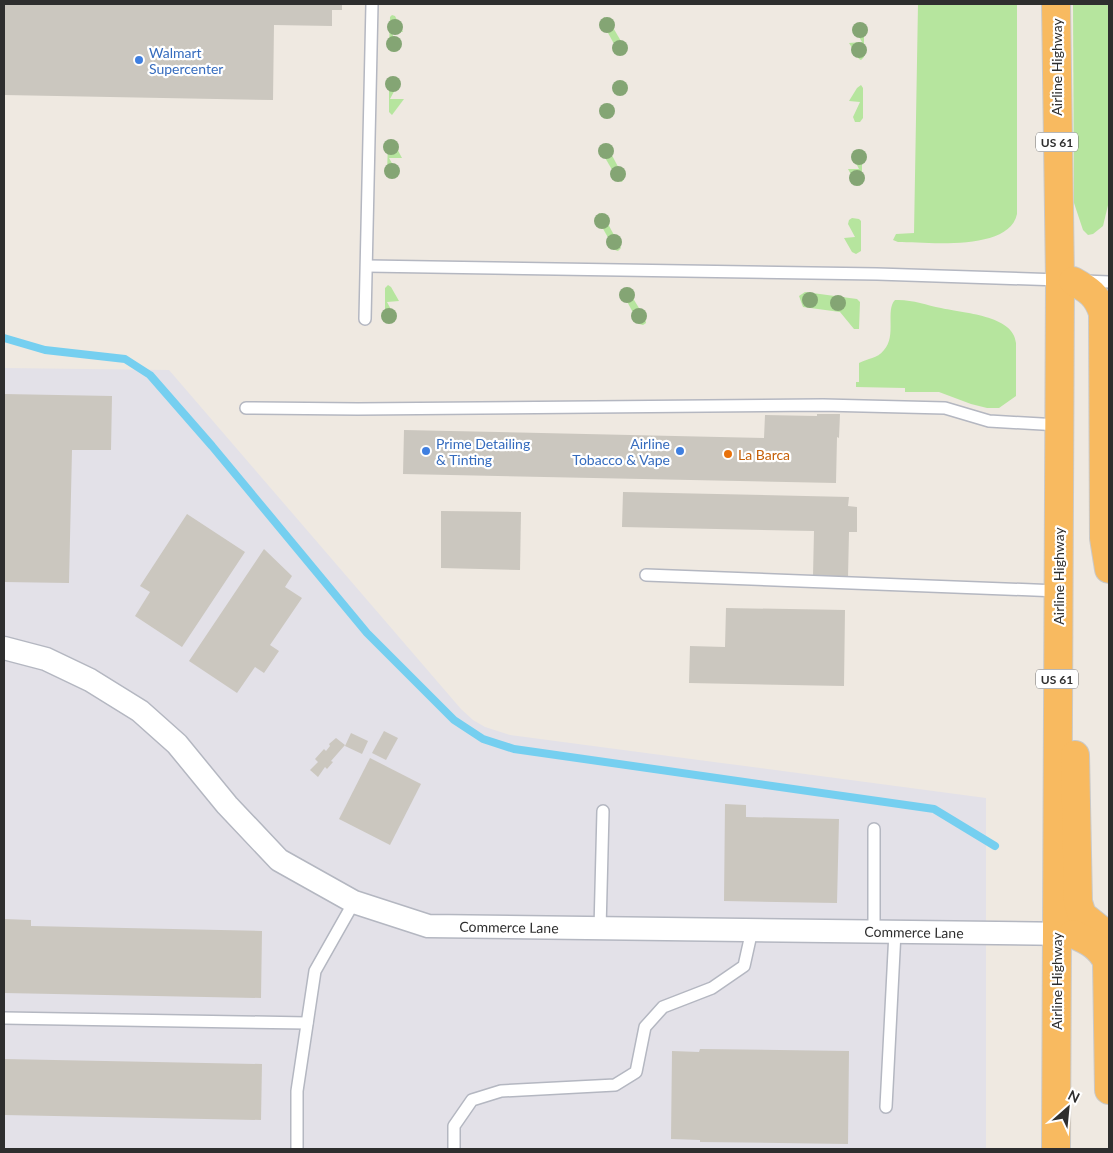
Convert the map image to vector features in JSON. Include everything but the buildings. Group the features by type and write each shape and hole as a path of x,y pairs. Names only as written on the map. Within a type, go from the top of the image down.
{"highway":[{"name":"Airline Highway","path":"1056,4 1066,280 1059,425 1058,591 1064,934 1056,1149"},
{"path":"1066,280 1090,290 1099,300 1104,313 1104,538 1109,569"},
{"path":"1058,637 1075,744 1078,902 1082,915 1108,935"},
{"path":"1064,934 1089,941 1097,946 1107,961 1109,1090"}],"street":[{"name":"Commerce Lane","path":"4,648 46,659 90,680 140,711 177,744 227,805 279,860 354,902 428,926 1108,935"}],"lane":[{"path":"365,319 372,4"},
{"path":"367,266 876,274 1109,282"},
{"path":"246,408 358,409 823,405 945,408 989,420 1059,425"},
{"path":"646,575 1058,591"},
{"path":"600,929 602,811"},
{"path":"874,829 884,932 886,1107"},
{"path":"298,1149 297,1091 315,971 354,902"},
{"path":"454,1149 454,1126 472,1100 501,1091 615,1084 636,1072 645,1027 663,1007 712,988 744,966 752,930"},
{"path":"4,1018 307,1023"}],"shaded area":[{"path":"4,368 169,370 461,709 473,720 485,727 510,735 986,798 986,1149 4,1149"}],"green space":[{"path":"918,4 1017,4 1017,214 1011,226 999,234 983,240 946,243 898,242 893,240 896,234 914,233"},
{"path":"1073,4 1109,4 1109,201 1103,226 1093,234 1088,235 1083,230 1074,203"},
{"path":"392,15 395,16 403,32 391,31 399,49 395,52 391,51 389,47 390,17"},
{"path":"604,17 608,19 625,48 626,52 624,55 619,53 602,22"},
{"path":"859,23 864,27 864,57 861,60 849,43 862,42 854,28"},
{"path":"393,78 397,80 398,84 390,99 404,99 392,115 389,112 389,84"},
{"path":"861,85 863,88 863,118 860,122 855,122 853,117 860,102 849,101"},
{"path":"389,142 394,143 402,158 389,158 397,172 395,177 391,178 387,172"},
{"path":"603,145 607,146 624,178 622,182 618,180 600,149"},
{"path":"854,150 859,150 862,154 862,183 859,186 848,169 859,169 853,157"},
{"path":"599,213 603,215 621,248 618,251 615,250 597,218"},
{"path":"852,218 861,221 861,251 856,254 852,252 844,238 855,237 848,224"},
{"path":"388,285 399,301 387,302 394,315 393,320 389,321 385,316 385,288"},
{"path":"624,288 628,290 645,318 646,323 643,325 639,324 622,292"},
{"path":"805,292 857,299 860,302 859,329 854,329 840,312 803,307 799,296"},
{"path":"895,300 913,301 986,317 1006,326 1013,334 1016,343 1016,396 999,408 987,408 939,392 905,392 905,388 856,387 856,382 859,382 859,363 878,355 888,344 891,331 891,310"}],"waterway":[{"path":"4,338 45,350 125,359 150,375 212,446 367,633 454,720 483,739 514,749 934,809 995,846"}],"place":[{"name":"Walmart Supercenter","path":"139,60"},
{"name":"Prime Detailing & Tinting","path":"426,451"},
{"name":"Airline Tobacco & Vape","path":"680,451"},
{"name":"La Barca","path":"728,454"}]}
